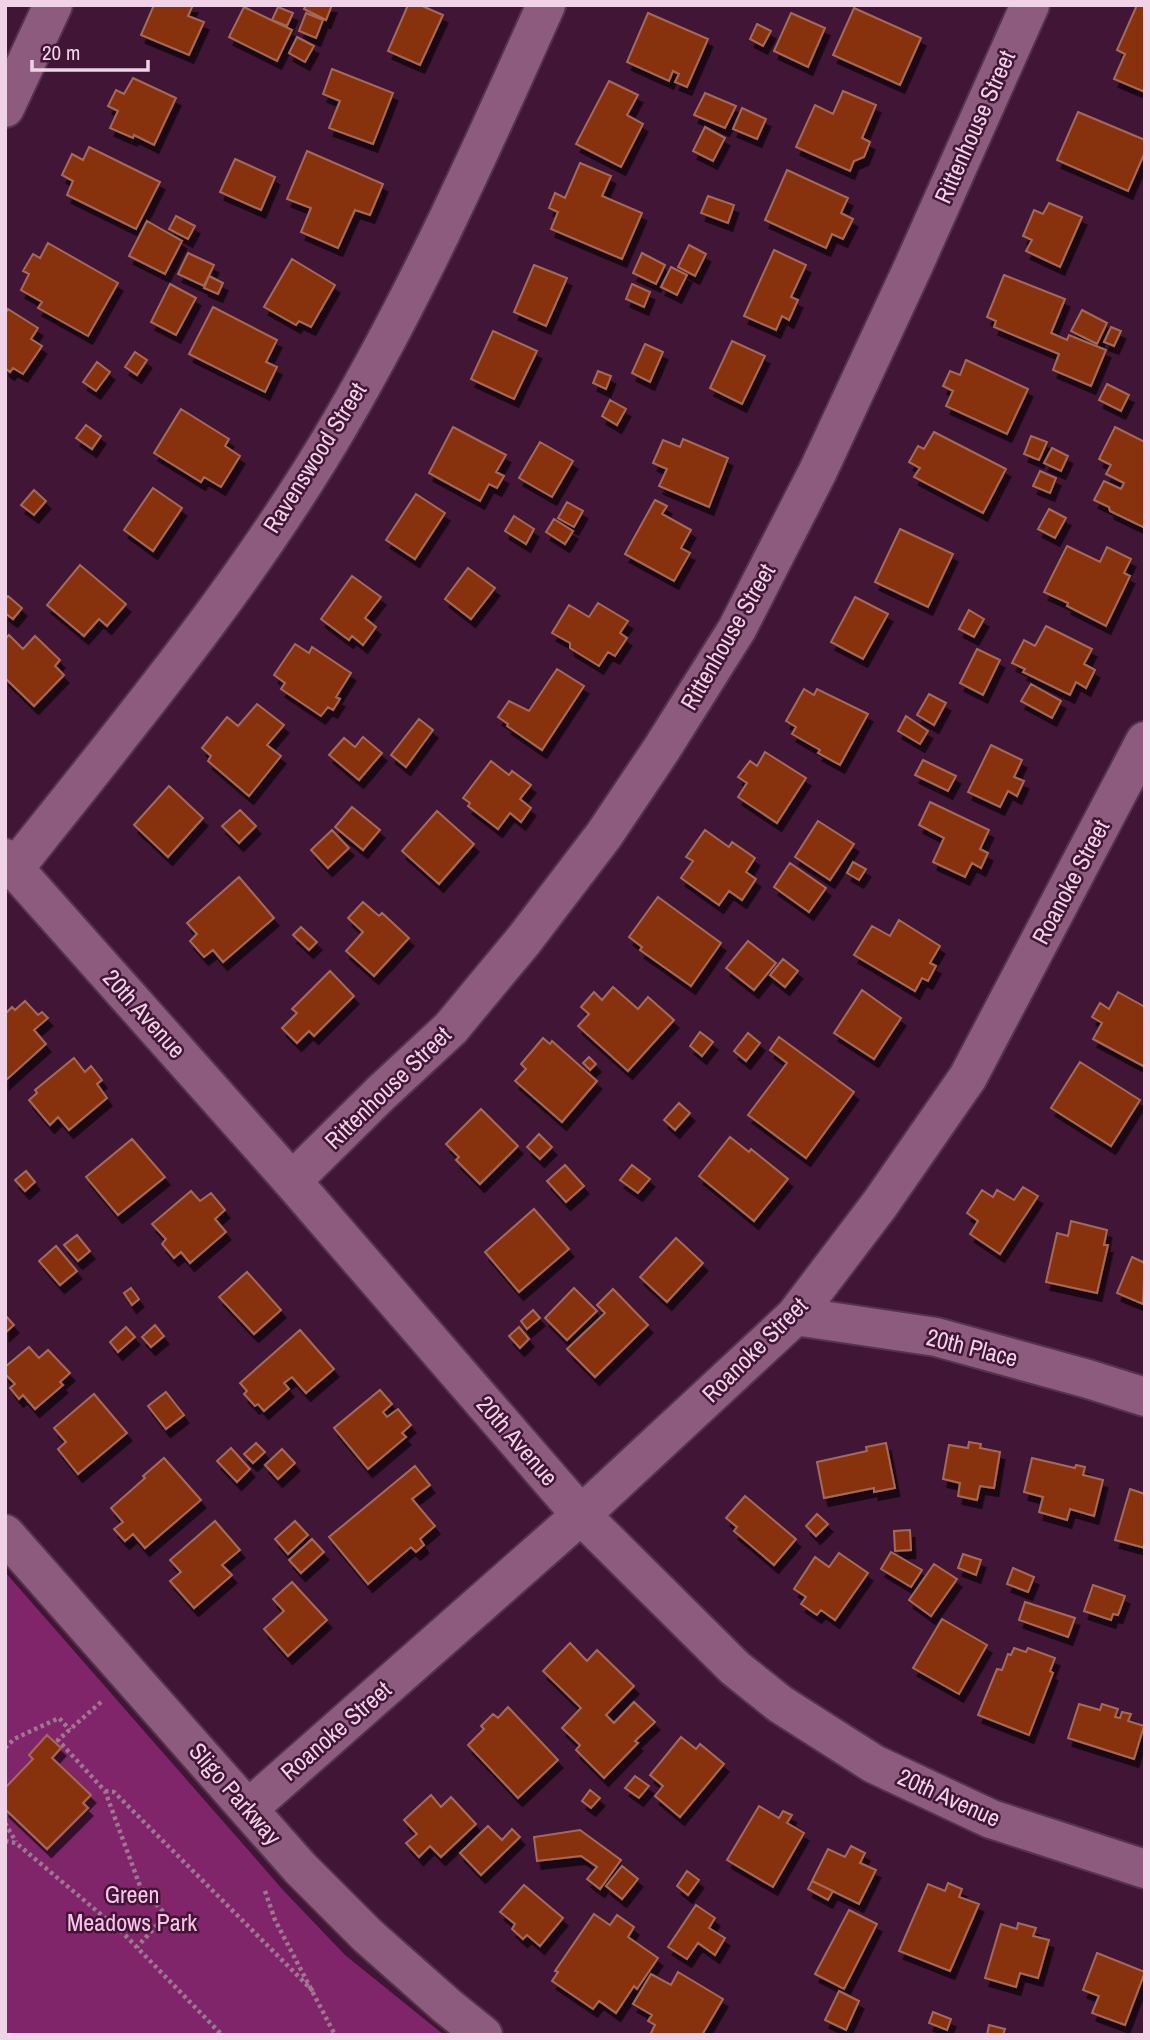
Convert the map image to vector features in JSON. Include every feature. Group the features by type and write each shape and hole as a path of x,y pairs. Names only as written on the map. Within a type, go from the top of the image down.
{"street":[{"path":"5,108 53,5"},
{"name":"Ravenswood Street","path":"10,863 181,660 284,513 341,422 431,255 546,5"},
{"name":"Rittenhouse Street","path":"292,1181 451,1028 524,940 604,835 737,629 818,471 1030,5"},
{"name":"Roanoke Street","path":"248,1809 581,1515 795,1316 880,1204 968,1077 1145,741"},
{"name":"20th Avenue","path":"10,863 292,1181 581,1515 735,1668 780,1704 874,1765 991,1819 1145,1869"},
{"name":"20th Place","path":"795,1316 936,1338 1145,1397"},
{"name":"Sligo Parkway","path":"5,1534 300,1868 368,1936 483,2035"}],"path":[{"path":"96,1706 58,1740 105,1791 140,1886 166,1915 137,1947"},
{"path":"5,1748 14,1739 59,1718 70,1730"},
{"path":"105,1791 114,1792 313,1991"},
{"path":"5,1823 16,1843 123,1933 222,2035"},
{"path":"5,1841 16,1843"},
{"path":"262,1880 275,1920 335,2035"}],"green space":[{"name":"Green Meadows Park","path":"5,1572 283,1890 345,1955 444,2035 5,2035"}],"building":[{"path":"154,5 193,5 188,16 204,22 189,55 141,35"},
{"path":"306,5 332,5 326,20 304,9"},
{"path":"408,5 420,5 443,15 420,65 388,51"},
{"path":"1137,5 1145,5 1145,92 1114,79 1125,54 1117,50"},
{"path":"244,7 292,30 277,61 229,37"},
{"path":"278,7 293,13 287,26 272,20"},
{"path":"854,8 921,38 900,85 833,55"},
{"path":"306,13 323,20 316,38 299,31"},
{"path":"648,13 708,39 687,87 675,82 679,74 673,71 669,81 627,62"},
{"path":"791,13 825,28 808,67 774,51"},
{"path":"757,24 771,31 763,46 750,39"},
{"path":"297,37 314,46 305,62 289,53"},
{"path":"332,69 393,93 373,144 329,128 340,101 323,94"},
{"path":"133,78 176,98 154,145 134,135 133,138 110,128 118,111 108,106 116,90 124,94"},
{"path":"609,81 638,95 627,115 643,124 621,167 576,144"},
{"path":"843,91 876,105 862,138 870,142 864,157 854,161 850,171 796,147 815,105 833,114"},
{"path":"705,93 736,106 725,128 694,115"},
{"path":"742,108 766,119 757,139 733,129"},
{"path":"1078,112 1145,140 1145,152 1128,191 1057,160"},
{"path":"705,127 725,138 713,161 693,151"},
{"path":"89,147 160,182 136,229 67,195 73,181 62,175 72,154 83,160"},
{"path":"307,151 383,184 370,215 355,210 338,248 301,232 311,208 287,199"},
{"path":"235,159 275,177 261,210 220,192"},
{"path":"580,163 611,176 602,196 642,213 622,259 551,229 558,212 549,208 555,193 565,198"},
{"path":"787,170 848,198 841,213 853,219 843,239 832,234 826,248 765,220"},
{"path":"708,196 734,205 728,223 701,213"},
{"path":"1049,203 1082,217 1060,267 1026,251 1032,240 1023,236 1034,210 1043,214"},
{"path":"176,216 195,226 188,239 169,229"},
{"path":"147,221 182,241 165,274 129,256"},
{"path":"48,243 118,283 88,336 38,308 42,302 21,290 29,274 23,271 33,254 40,258"},
{"path":"689,245 706,254 695,276 678,267"},
{"path":"774,250 806,265 791,297 798,300 789,320 782,316 776,330 744,316"},
{"path":"188,253 214,265 204,286 178,274"},
{"path":"642,253 665,265 656,284 633,273"},
{"path":"292,259 335,285 311,327 299,321 296,325 264,307"},
{"path":"534,265 567,278 546,326 514,312"},
{"path":"671,267 687,275 677,295 661,287"},
{"path":"1004,275 1065,299 1051,333 1067,340 1069,335 1106,350 1091,386 1053,370 1059,354 994,327 996,321 987,317"},
{"path":"209,276 223,283 218,294 204,288"},
{"path":"170,284 196,298 176,335 151,322"},
{"path":"632,284 650,292 644,307 626,299"},
{"path":"213,307 277,340 266,362 277,367 265,392 189,354"},
{"path":"8,309 38,328 31,339 42,346 23,374 13,368 10,372 5,368 5,314"},
{"path":"1082,310 1107,323 1097,344 1071,331"},
{"path":"1111,327 1121,331 1114,346 1104,342"},
{"path":"493,331 537,351 514,399 471,379"},
{"path":"732,341 765,356 742,404 710,388"},
{"path":"645,344 663,352 650,382 632,373"},
{"path":"135,352 147,360 137,375 125,367"},
{"path":"966,360 1028,389 1007,434 946,406 953,391 943,386 950,371 960,375"},
{"path":"97,362 110,372 96,391 83,382"},
{"path":"598,371 611,376 606,389 593,383"},
{"path":"1107,384 1129,395 1121,411 1099,400"},
{"path":"610,400 626,409 617,425 602,416"},
{"path":"181,409 229,439 225,446 240,456 221,487 204,477 201,482 154,453"},
{"path":"86,425 101,436 92,449 76,438"},
{"path":"453,427 506,455 496,472 504,476 497,488 489,484 480,501 429,473"},
{"path":"1115,427 1145,442 1143,527 1094,500 1104,481 1121,489 1124,483 1106,474 1111,465 1099,459"},
{"path":"934,432 1006,469 983,513 914,477 920,468 909,462 918,446 924,449"},
{"path":"1031,436 1047,442 1039,460 1024,454"},
{"path":"683,439 728,458 709,507 659,486 667,469 653,463 663,440 680,447"},
{"path":"540,442 573,461 552,497 519,478"},
{"path":"1052,448 1068,456 1061,471 1044,463"},
{"path":"1040,471 1056,478 1050,493 1033,486"},
{"path":"153,488 182,508 153,551 124,530"},
{"path":"34,490 46,501 34,515 21,505"},
{"path":"416,494 445,513 415,559 386,540"},
{"path":"655,500 667,506 662,514 691,530 681,548 690,553 674,581 625,554"},
{"path":"567,502 583,511 574,527 558,518"},
{"path":"1049,509 1066,518 1055,538 1038,529"},
{"path":"514,516 534,529 526,544 505,531"},
{"path":"554,519 573,531 565,544 546,532"},
{"path":"900,529 953,554 928,607 875,582"},
{"path":"1067,546 1100,562 1107,547 1131,559 1124,573 1130,576 1106,626 1044,592"},
{"path":"80,565 126,604 107,626 99,619 84,636 47,605"},
{"path":"468,568 495,588 471,619 445,599"},
{"path":"352,576 381,597 365,618 376,627 363,645 352,636 349,640 321,619"},
{"path":"8,596 22,608 13,619 5,613 5,599"},
{"path":"855,597 888,614 863,659 831,642"},
{"path":"598,603 628,621 620,633 627,638 615,656 608,652 599,666 570,648 570,643 552,633 569,605 589,617"},
{"path":"969,610 984,619 974,637 959,629"},
{"path":"1046,626 1092,649 1084,664 1095,670 1086,688 1076,682 1070,695 1023,672 1025,669 1012,663 1024,640 1035,646"},
{"path":"9,635 23,649 35,636 60,660 55,666 64,675 34,706 5,678 5,639"},
{"path":"295,644 309,653 312,647 351,673 336,697 340,699 333,710 328,707 321,716 281,689 285,683 274,675"},
{"path":"977,649 1000,660 983,695 960,683"},
{"path":"557,669 584,686 542,750 498,717 509,701 529,711"},
{"path":"1031,684 1061,701 1052,718 1021,701"},
{"path":"804,689 814,695 817,689 868,714 840,765 792,734 796,727 786,721"},
{"path":"929,694 946,703 934,725 917,715"},
{"path":"257,704 284,725 267,745 281,756 249,796 208,761 211,756 202,748 227,717 238,726"},
{"path":"906,716 928,731 920,744 898,731"},
{"path":"419,719 433,730 406,767 391,755"},
{"path":"363,737 382,753 359,780 329,755 344,738 355,747"},
{"path":"991,745 1022,760 1014,777 1024,781 1017,796 1008,791 1000,807 968,792"},
{"path":"765,752 806,778 777,823 738,797 747,783 738,777 750,761 757,766"},
{"path":"923,760 956,776 948,791 915,775"},
{"path":"491,761 509,775 512,771 531,785 520,799 531,808 521,822 510,813 498,829 468,806 470,803 463,798"},
{"path":"169,786 203,818 168,857 134,825"},
{"path":"930,802 989,830 980,849 988,853 981,868 972,863 965,877 933,862 944,838 919,825"},
{"path":"352,807 380,830 363,850 335,827"},
{"path":"240,810 256,826 239,843 222,826"},
{"path":"437,811 474,844 439,884 402,851"},
{"path":"818,821 854,844 830,880 795,857"},
{"path":"332,830 349,848 328,868 311,850"},
{"path":"705,830 729,847 732,842 755,858 746,872 756,879 742,900 729,891 719,905 681,878 693,861 686,857"},
{"path":"853,862 866,869 859,880 847,873"},
{"path":"790,863 826,888 809,912 774,887"},
{"path":"239,877 274,918 223,962 213,950 204,957 190,941 197,934 187,923"},
{"path":"658,897 721,943 691,986 640,950 642,947 629,937"},
{"path":"363,902 379,916 382,913 409,938 374,976 346,951 363,932 348,918"},
{"path":"899,920 940,946 930,963 936,966 928,981 922,978 915,991 854,955 872,926 890,936"},
{"path":"301,927 317,942 309,950 293,935"},
{"path":"748,941 776,963 754,990 726,968"},
{"path":"783,959 798,971 785,987 770,975"},
{"path":"330,971 354,996 314,1036 309,1031 297,1043 282,1028 297,1013 292,1009"},
{"path":"613,987 638,1009 648,997 674,1020 628,1071 578,1026 589,1014 581,1007 594,992 602,1000"},
{"path":"862,990 901,1018 874,1059 834,1033"},
{"path":"1118,992 1145,1007 1145,1067 1093,1039 1102,1023 1092,1017 1100,1003 1109,1009"},
{"path":"25,1001 38,1015 42,1012 48,1018 34,1030 46,1044 5,1081 5,1014"},
{"path":"700,1032 713,1042 702,1056 690,1046"},
{"path":"748,1033 760,1043 746,1061 734,1051"},
{"path":"779,1037 854,1092 806,1158 748,1115 787,1063 770,1050"},
{"path":"543,1038 550,1044 552,1041 597,1081 562,1122 515,1081 526,1069 521,1064"},
{"path":"589,1057 596,1064 590,1070 583,1063"},
{"path":"74,1058 85,1072 91,1066 102,1080 97,1084 107,1098 69,1130 58,1117 50,1125 29,1100 37,1093 35,1090"},
{"path":"1080,1062 1140,1100 1111,1146 1051,1108"},
{"path":"679,1103 690,1113 675,1130 664,1120"},
{"path":"481,1109 518,1146 480,1184 456,1160 459,1157 446,1144"},
{"path":"539,1134 552,1147 540,1159 527,1147"},
{"path":"730,1137 749,1152 751,1149 788,1179 754,1221 699,1176"},
{"path":"132,1139 165,1177 118,1215 86,1177"},
{"path":"565,1165 584,1186 566,1202 547,1181"},
{"path":"632,1165 650,1179 638,1193 620,1180"},
{"path":"26,1171 35,1182 25,1191 15,1180"},
{"path":"1023,1187 1038,1196 1000,1254 970,1234 978,1221 967,1213 982,1190 993,1197 997,1190 1014,1200"},
{"path":"191,1191 200,1201 211,1193 225,1210 215,1219 226,1232 190,1263 181,1252 174,1258 162,1244 166,1239 152,1224"},
{"path":"534,1209 569,1249 519,1292 485,1252"},
{"path":"1071,1221 1107,1230 1104,1245 1108,1245 1097,1293 1046,1282 1057,1233 1068,1236"},
{"path":"77,1235 90,1251 78,1261 64,1245"},
{"path":"676,1238 703,1263 667,1302 640,1277"},
{"path":"56,1246 77,1271 60,1285 39,1261"},
{"path":"1132,1257 1145,1263 1143,1304 1117,1293"},
{"path":"247,1272 281,1310 254,1334 219,1297"},
{"path":"131,1288 139,1299 132,1305 124,1293"},
{"path":"574,1288 597,1311 567,1340 545,1318"},
{"path":"613,1289 648,1325 595,1377 567,1349 605,1313 597,1305"},
{"path":"533,1310 540,1318 527,1329 521,1321"},
{"path":"5,1315 14,1325 5,1333"},
{"path":"155,1325 164,1336 151,1347 142,1337"},
{"path":"126,1327 135,1337 118,1352 110,1342"},
{"path":"519,1327 529,1339 520,1348 509,1336"},
{"path":"300,1330 334,1369 306,1393 292,1377 284,1383 289,1389 264,1411 244,1394 247,1391 240,1383"},
{"path":"29,1347 39,1358 48,1350 70,1373 60,1382 63,1385 35,1409 23,1395 19,1399 10,1388 15,1384 5,1374 5,1367"},
{"path":"380,1390 392,1404 383,1412 387,1417 398,1409 411,1425 402,1433 406,1437 368,1469 334,1428"},
{"path":"166,1392 184,1415 166,1429 148,1406"},
{"path":"94,1394 127,1433 78,1474 58,1449 66,1442 54,1428"},
{"path":"969,1442 981,1444 980,1448 1000,1452 994,1488 980,1486 977,1500 958,1496 960,1483 943,1479 949,1445 968,1448"},
{"path":"256,1443 265,1452 253,1463 244,1454"},
{"path":"886,1443 895,1488 874,1492 874,1488 824,1498 817,1462 867,1451 866,1447"},
{"path":"231,1448 250,1469 237,1482 217,1461"},
{"path":"282,1449 295,1463 278,1479 265,1465"},
{"path":"164,1458 201,1500 145,1548 133,1534 125,1541 114,1529 123,1522 111,1508"},
{"path":"1032,1458 1075,1468 1076,1465 1085,1467 1083,1475 1103,1480 1094,1516 1070,1509 1067,1520 1039,1512 1043,1497 1024,1492"},
{"path":"415,1466 430,1485 412,1499 435,1526 420,1539 424,1545 416,1552 411,1547 368,1584 329,1537"},
{"path":"1130,1489 1145,1494 1145,1548 1115,1540"},
{"path":"745,1496 796,1539 774,1565 734,1531 737,1527 726,1518"},
{"path":"817,1514 828,1524 816,1536 806,1526"},
{"path":"215,1521 240,1550 222,1565 232,1575 194,1608 170,1581 181,1572 170,1560"},
{"path":"295,1521 308,1535 288,1554 275,1539"},
{"path":"910,1530 911,1550 895,1551 894,1531"},
{"path":"312,1539 324,1552 301,1573 289,1560"},
{"path":"891,1552 922,1570 911,1587 881,1569"},
{"path":"839,1553 868,1573 835,1620 821,1610 817,1615 801,1604 806,1597 794,1589 815,1557 829,1567"},
{"path":"963,1554 981,1560 976,1575 958,1568"},
{"path":"934,1564 957,1579 931,1616 909,1600"},
{"path":"1013,1568 1034,1577 1028,1592 1007,1584"},
{"path":"292,1582 327,1620 288,1656 264,1629 284,1611 273,1599"},
{"path":"1093,1585 1125,1596 1118,1615 1113,1614 1111,1620 1084,1611"},
{"path":"1025,1602 1075,1618 1068,1637 1019,1620"},
{"path":"942,1619 987,1645 959,1694 913,1668"},
{"path":"570,1643 587,1661 597,1650 634,1686 606,1715 614,1723 634,1702 655,1722 604,1778 576,1750 580,1745 562,1728 581,1708 543,1671"},
{"path":"1014,1648 1026,1652 1028,1648 1055,1658 1050,1671 1053,1673 1029,1735 978,1715 997,1669 1002,1670 1008,1654 1011,1655"},
{"path":"1079,1704 1100,1710 1102,1704 1118,1709 1115,1717 1120,1718 1122,1712 1131,1714 1128,1721 1144,1726 1134,1759 1068,1738"},
{"path":"508,1707 558,1760 518,1798 468,1745 484,1729 481,1726 493,1714 498,1718"},
{"path":"47,1735 61,1748 52,1758 91,1795 83,1803 88,1808 47,1849 5,1809 5,1788 33,1759 29,1755"},
{"path":"681,1737 696,1749 700,1744 724,1764 680,1817 655,1796 663,1786 650,1775"},
{"path":"635,1776 649,1786 639,1798 625,1788"},
{"path":"590,1790 600,1798 591,1808 582,1801"},
{"path":"431,1795 441,1807 451,1797 476,1824 441,1857 430,1846 419,1857 406,1843 417,1834 404,1820"},
{"path":"759,1806 779,1818 783,1811 792,1815 787,1823 804,1833 773,1887 727,1860"},
{"path":"488,1826 502,1840 512,1829 520,1837 481,1875 460,1853"},
{"path":"580,1830 621,1860 600,1889 587,1879 597,1867 581,1856 537,1861 534,1837"},
{"path":"851,1846 865,1853 860,1863 876,1870 859,1904 812,1881 828,1849 845,1857"},
{"path":"622,1866 638,1879 622,1899 606,1886"},
{"path":"687,1871 699,1880 688,1895 677,1886"},
{"path":"812,1881 833,1891 828,1900 808,1889"},
{"path":"948,1883 962,1889 959,1897 979,1904 950,1971 899,1951 928,1884 945,1891"},
{"path":"524,1885 563,1918 540,1946 527,1935 523,1939 512,1929 515,1924 500,1912"},
{"path":"696,1905 715,1918 709,1928 725,1938 715,1955 698,1943 687,1959 668,1947"},
{"path":"849,1910 877,1924 844,1989 815,1974"},
{"path":"594,1914 610,1925 617,1915 634,1927 628,1937 658,1958 637,1989 634,1986 616,2013 599,2001 593,2009 552,1981 558,1972 555,1971"},
{"path":"1018,1923 1036,1928 1033,1936 1049,1940 1038,1978 1020,1973 1016,1987 985,1978 1001,1924 1017,1929"},
{"path":"1097,1953 1145,1972 1125,2025 1092,2013 1099,1996 1083,1990"},
{"path":"678,1972 723,1999 702,2035 650,2035 655,2025 648,2021 652,2015 633,2004 651,1974 671,1985"},
{"path":"839,1991 859,2001 846,2030 825,2020"},
{"path":"933,2012 951,2019 947,2030 929,2023"},
{"path":"989,2025 1005,2029 1003,2035 987,2035"}]}
